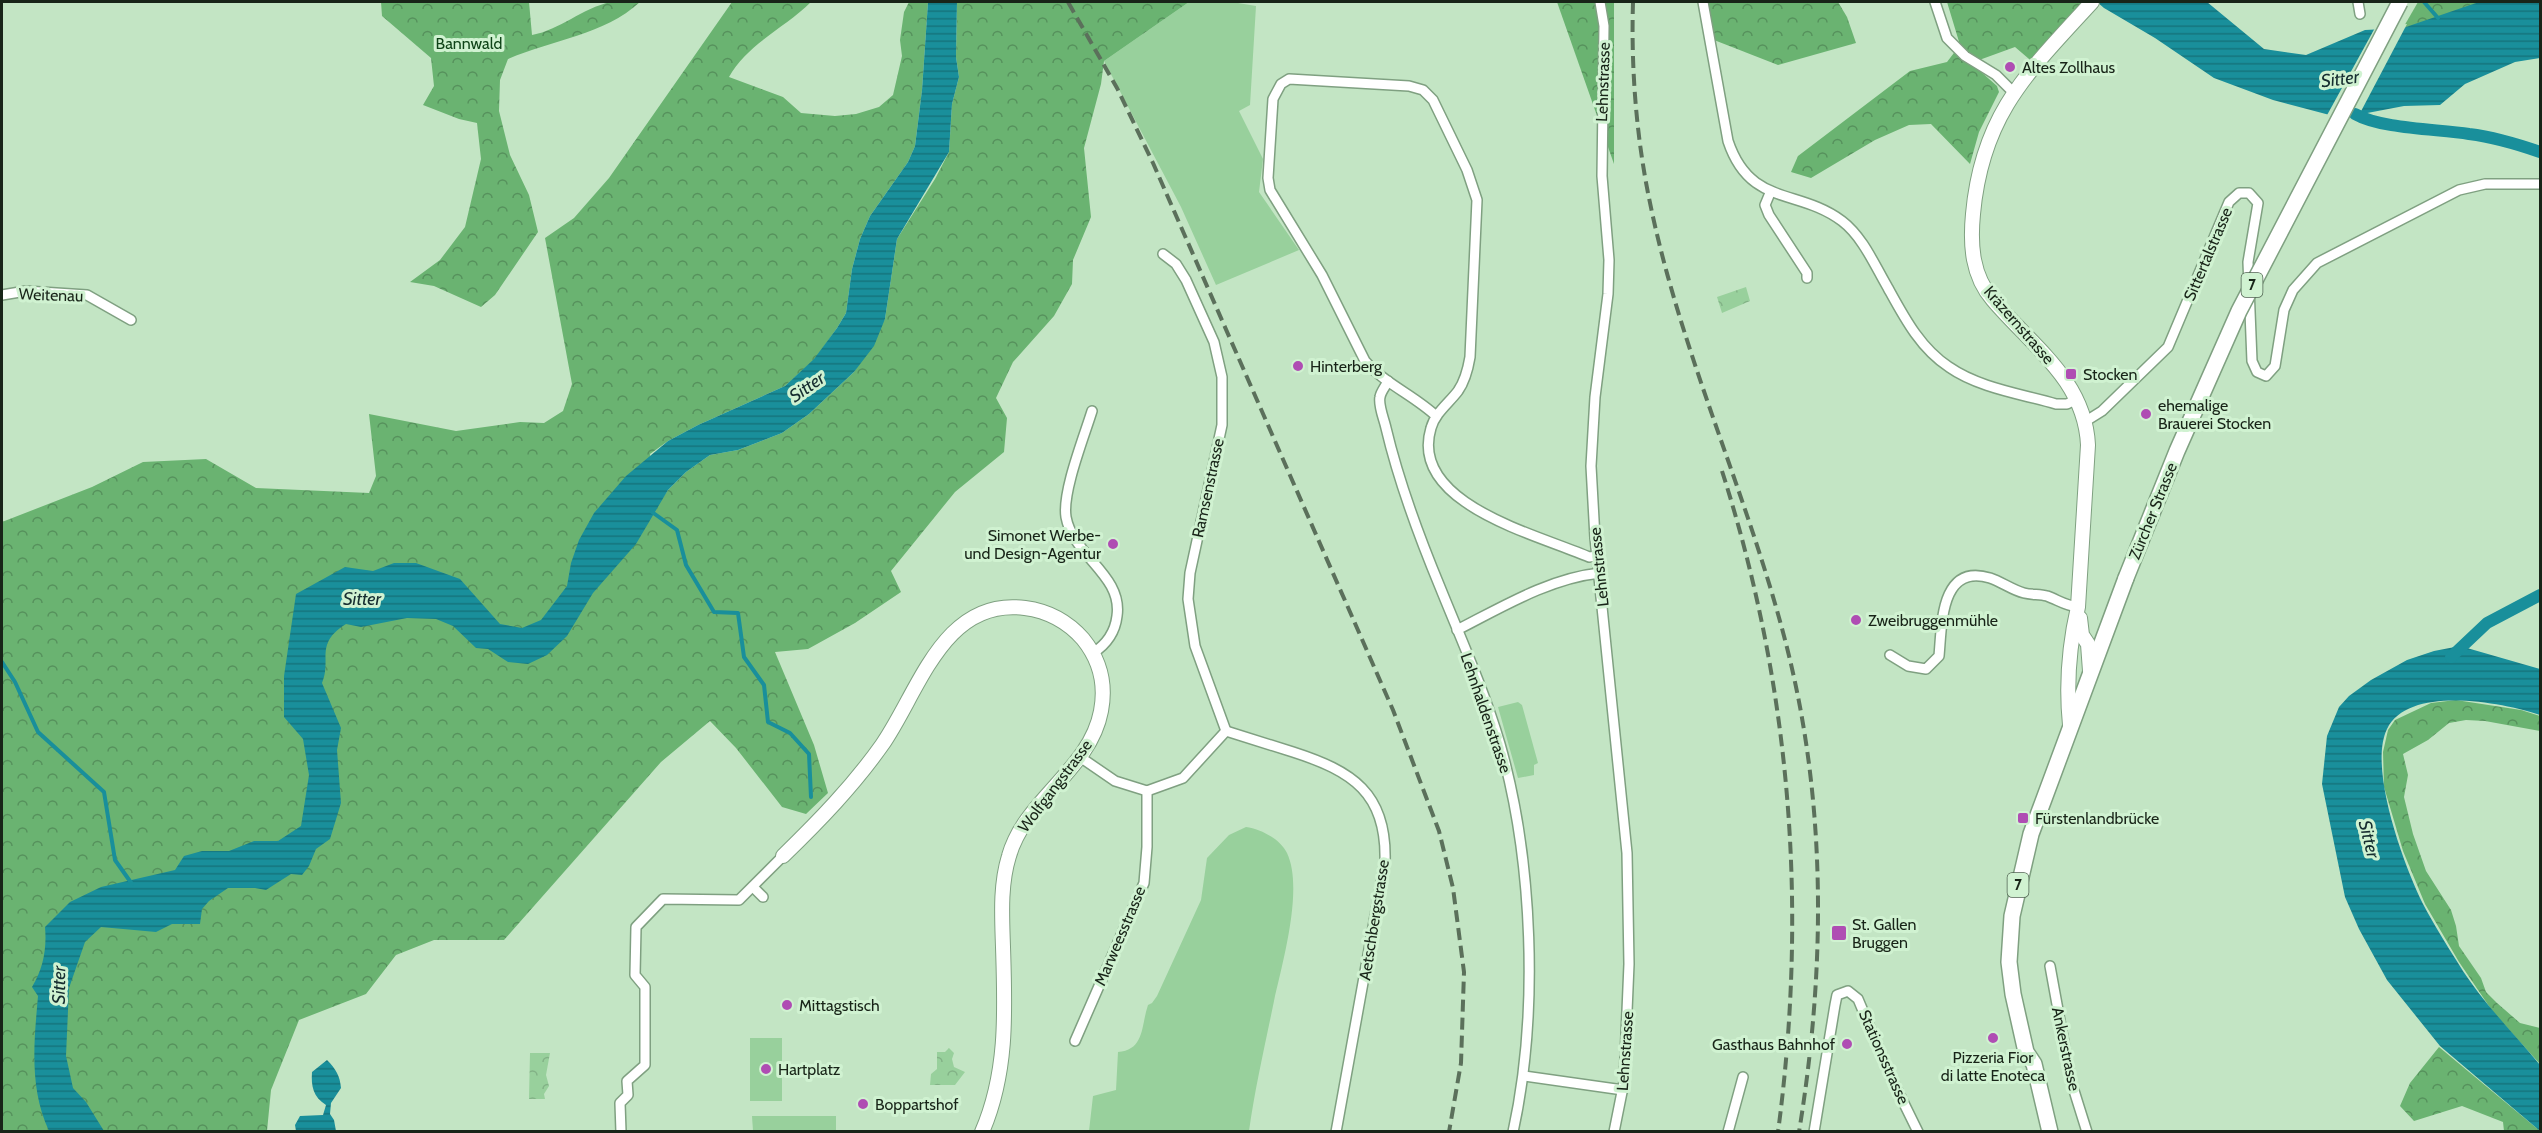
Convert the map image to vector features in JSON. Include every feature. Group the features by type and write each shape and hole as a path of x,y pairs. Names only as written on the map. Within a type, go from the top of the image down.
{"main road":[{"name":"Zürcher Strasse","path":"2041,1131 2025,1068 2026,1052 2009,969 2012,916 2031,834 2126,578 2177,451 2239,311 2400,2"},
{"name":"Zürcher Strasse","path":"2026,1052 2034,1064 2050,1131"}],"street":[{"name":"Lehnstrasse","path":"1600,2 1604,27 1602,176 1609,260 1608,303 1595,397 1591,466 1627,853 1628,1017 1623,1090 1614,1131"},
{"path":"1703,2 1723,118 1733,157 1748,176 1770,193 1821,209 1850,229 1912,329 1930,351 1948,367 1977,381 2056,404 2067,404 2075,399"},
{"path":"1935,2 1947,38 1965,56 1996,75 2013,92"},
{"name":"Kräzernstrasse","path":"2070,725 2067,695 2073,628 2078,607 2088,445 2086,421 2062,376 2043,351 1992,299 1979,277 1972,255 1972,220 1979,170 1993,128 2013,92 2027,73 2092,2"},
{"path":"2358,2 2360,14"},
{"path":"1436,416 1365,361 1322,275 1270,190 1268,178 1273,99 1281,84 1289,79 1409,86 1423,90 1433,100 1476,193 1478,217 1470,357 1467,370 1457,391 1436,416 1429,438 1429,456 1436,474 1452,493 1471,506 1589,557 1598,556"},
{"name":"Sittertalstrasse","path":"2086,421 2102,411 2168,346 2229,202 2239,193 2249,193 2258,203 2248,262 2252,361 2257,372 2266,376 2275,366 2284,310 2293,290 2317,263 2459,190 2485,184 2541,184"},
{"path":"1770,193 1765,205 1769,215 1807,273 1807,278"},
{"name":"Ramsenstrasse","path":"1163,254 1176,264 1186,280 1214,342 1222,377 1224,400 1221,431 1192,562 1188,600 1195,646 1226,731"},
{"name":"Weitenau","path":"2,296 26,291 87,295 131,320"},
{"name":"Lehnhaldenstrasse","path":"1388,381 1379,400 1396,469 1412,520 1457,630 1499,743 1519,831 1525,883 1528,949 1527,1026 1524,1076 1513,1131"},
{"path":"1092,411 1065,506 1070,529 1076,542 1109,581 1117,600 1118,610 1114,631 1105,645 1093,653"},
{"path":"1457,630 1551,585 1573,577 1600,573"},
{"path":"1890,655 1908,666 1926,669 1940,656 1944,604 1952,588 1965,579 1989,578 2025,593 2048,596 2068,606 2078,607"},
{"name":"Wolfgangstrasse","path":"621,1131 620,1103 628,1095 627,1081 645,1065 645,987 635,975 636,927 663,900 739,900 820,821 861,773 895,725 944,641 967,620 978,614 1002,607 1022,607 1041,611 1069,625 1093,653 1101,673 1102,704 1093,735 1080,757 1027,818 1009,855 1002,900 1004,1003 1001,1071 991,1110 982,1131"},
{"name":"Kräzernstrasse","path":"2078,607 2082,635 2088,644 2090,670"},
{"path":"2088,644 2105,631"},
{"path":"1080,757 1115,781 1147,791 1183,778 1226,731"},
{"name":"Aetschbergstrasse","path":"1226,731 1337,768 1355,780 1366,792 1380,815 1385,843 1383,877 1336,1131"},
{"name":"Marweesstrasse","path":"1076,1041 1143,883 1147,847 1147,791"},
{"path":"753,887 763,897"},
{"name":"Ankerstrasse","path":"2050,966 2071,1081 2087,1131"},
{"name":"Stationsstrasse","path":"1814,1131 1834,1005 1837,995 1848,991 1858,999 1890,1076 1918,1131"},
{"path":"1524,1076 1623,1090"},
{"path":"1728,1131 1743,1077"}],"green space":[{"name":"Bannwald","path":"618,1 640,2 626,13 594,30 508,59 500,80 499,111 510,155 529,195 538,232 495,295 481,307 434,286 410,282 440,260 465,227 481,159 477,123 459,119 423,105 434,86 431,58 382,16 381,2 529,2 532,35 552,29 600,5"},
{"path":"732,2 811,2 746,55 729,77 783,97 801,113 835,116 856,114 879,107 893,95 902,56 900,40 904,12 909,2 928,2 922,90 915,146 908,162 870,216 860,239 852,269 846,313 815,359 785,386 698,425 668,441 650,454 657,506 668,490 686,472 710,455 738,450 782,433 809,414 854,372 885,319 897,239 935,179 949,152 952,104 959,77 956,57 957,2 1189,2 1104,61 1101,84 1084,148 1091,217 1073,260 1072,284 1054,316 1013,362 996,398 1007,418 1004,452 955,492 891,571 901,592 855,623 808,649 775,652 814,745 828,793 806,814 782,807 736,748 710,721 661,762 504,940 434,940 396,955 366,994 299,1020 271,1090 267,1131 2,1132 2,522 92,487 143,462 206,459 256,488 369,493 376,476 369,414 456,431 520,422 544,423 563,411 572,384 545,238 574,218 609,178"},
{"path":"1189,2 1232,2 1256,6 1250,105 1239,111 1263,159 1259,192 1299,250 1216,285 1181,207 1104,61"},
{"path":"1557,2 1614,2 1614,164"},
{"path":"1707,2 1838,2 1847,17 1856,43 1778,65 1714,40"},
{"path":"1947,2 2092,2 2035,64 2015,47 1971,63 1997,86 1999,92 1979,132 1970,164 1931,124 1909,125 1875,140 1811,178 1791,172 1798,156 1910,71 1947,62 1960,45"},
{"path":"2418,2 2480,2 2430,21 2403,28"},
{"path":"1746,287 1750,301 1722,313 1717,297"},
{"path":"2456,700 2521,710 2540,716 2540,731 2485,721 2466,720 2449,723 2428,740 2403,754 2408,775 2404,797 2413,834 2426,871 2451,910 2459,946 2481,978 2486,992 2520,1023 2540,1028 2540,1064 2493,1012 2459,962 2425,904 2403,851 2384,787 2383,752 2388,730 2395,720 2431,703"},
{"path":"1518,702 1522,705 1538,763 1534,765 1534,775 1518,778 1498,707"},
{"path":"1246,827 1270,836 1284,848 1292,868 1293,886 1290,927 1260,1066 1249,1131 1089,1131 1093,1096 1116,1090 1118,1052 1133,1047 1138,1042 1148,1005 1157,996 1201,900 1207,858 1229,835"},
{"name":"Hartplatz","path":"750,1038 782,1038 782,1101 750,1101"},
{"path":"2439,1047 2540,1131 2504,1131 2503,1122 2462,1106 2414,1121 2400,1106 2410,1083"},
{"path":"949,1048 954,1053 952,1059 954,1067 965,1072 955,1085 930,1085 931,1074 937,1069 937,1052 945,1052"},
{"path":"530,1053 550,1053 546,1075 549,1086 544,1094 545,1099 529,1099"},
{"path":"752,1116 836,1116 836,1131 753,1131"}],"water":[{"name":"Sitter","path":"928,2 957,2 956,57 959,77 952,104 949,152 897,239 885,319 874,346 854,372 809,414 782,433 738,450 710,455 686,472 668,490 636,544 593,593 567,636 547,655 528,664 508,662 488,649 476,648 453,626 436,619 407,618 361,627 346,624 336,631 327,645 325,674 322,683 341,728 337,750 341,803 330,839 316,849 309,866 302,875 291,874 266,890 228,888 209,901 202,909 200,924 172,924 156,932 101,927 85,942 69,988 66,1056 73,1088 86,1102 104,1131 49,1131 38,1098 36,1082 34,1048 38,996 32,987 43,958 45,927 70,902 101,887 175,870 184,856 202,851 229,851 254,841 278,841 301,826 309,775 303,739 284,717 284,676 296,594 345,567 373,571 394,563 416,563 460,579 500,624 522,628 541,620 567,586 571,563 579,540 594,513 626,476 668,441 785,386 814,359 837,328 846,313 852,269 860,239 870,216 908,162 915,146 922,90"},
{"name":"Sitter","path":"2097,2 2207,2 2264,49 2306,55 2365,30 2403,28 2476,3 2540,2 2540,58 2515,62 2465,84 2440,105 2404,106 2341,118 2273,100 2214,78"},
{"name":"Sitter","path":"2460,646 2540,669 2540,715 2482,702 2436,702 2415,706 2398,715 2387,729 2382,746 2385,791 2398,842 2415,887 2431,919 2477,990 2540,1065 2540,1131 2440,1046 2387,980 2359,929 2345,897 2322,784 2327,736 2339,707 2349,696 2371,680 2407,660 2434,651"},
{"path":"327,1060 337,1073 341,1088 331,1103 330,1114 336,1131 296,1131 295,1125 300,1116 323,1115 326,1105 314,1091 312,1072"}],"pier":[{"path":"2407,24 2358,117 2341,121 2326,117 2376,26"}],"waterway":[{"path":"2424,2 2438,18"},
{"path":"2355,114 2394,126 2487,137 2540,152"},
{"path":"652,512 677,530 686,565 714,612 738,613 744,657 764,685 768,722 790,733 809,754 811,797"},
{"path":"2451,657 2487,623 2540,595"},
{"path":"2,662 15,682 38,732 104,792 115,860 132,884"}],"railway":[{"path":"1068,2 1117,88 1153,163 1393,710 1439,831 1453,888 1464,972 1461,1063 1449,1132"},
{"path":"1633,2 1634,76 1644,174 1649,198 1677,309 1751,526 1784,636 1798,697 1808,759 1815,821 1818,883 1817,945 1814,1008 1799,1132"},
{"path":"1722,471 1745,552 1764,634 1778,715 1787,798 1792,880 1792,964 1787,1048 1778,1132"}],"place":[{"name":"Altes Zollhaus","path":"2010,67"},
{"name":"Hinterberg","path":"1298,366"},
{"name":"Stocken","path":"2071,374"},
{"name":"ehemalige Brauerei Stocken","path":"2146,414"},
{"name":"Simonet Werbe- und Design-Agentur","path":"1113,544"},
{"name":"Zweibruggenmühle","path":"1856,620"},
{"name":"Fürstenlandbrücke","path":"2023,818"},
{"name":"St. Gallen Bruggen","path":"1839,933"},
{"name":"Mittagstisch","path":"787,1005"},
{"name":"Pizzeria Fior di latte Enoteca","path":"1993,1038"},
{"name":"Gasthaus Bahnhof","path":"1847,1044"},
{"name":"Hartplatz","path":"766,1069"},
{"name":"Boppartshof","path":"863,1104"}]}
